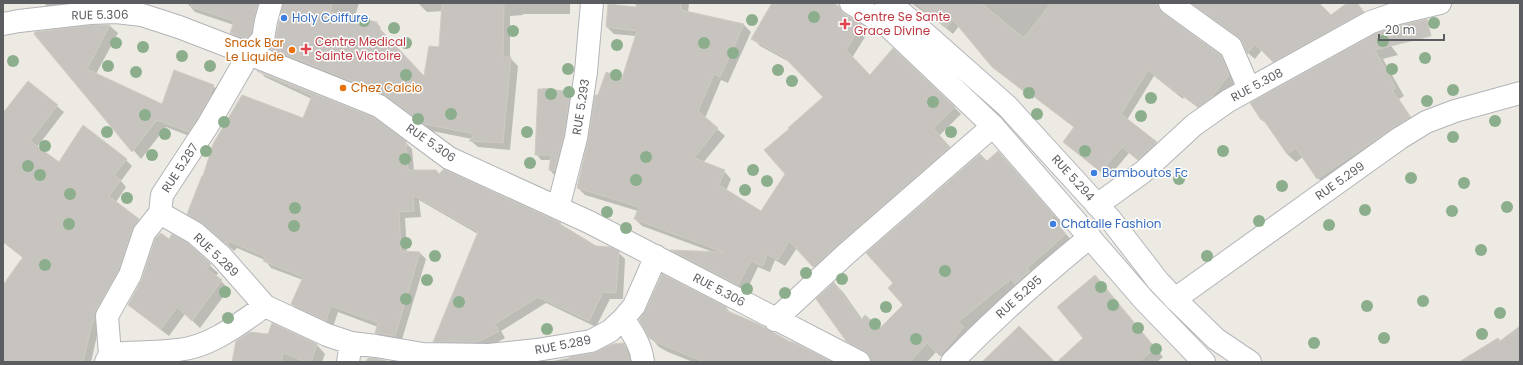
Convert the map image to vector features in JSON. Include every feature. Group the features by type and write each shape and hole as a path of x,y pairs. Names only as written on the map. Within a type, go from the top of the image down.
{"street":[{"name":"RUE 5.287","path":"160,213 162,195 208,125 249,54 263,39 271,3"},
{"name":"RUE 5.293","path":"558,208 577,131 586,72 592,3"},
{"path":"851,3 889,27 993,126 1144,300 1200,361"},
{"name":"RUE 5.294","path":"886,3 904,14 1007,106 1111,220 1158,281 1175,299 1216,339 1250,362"},
{"path":"1170,3 1231,47 1249,89"},
{"name":"RUE 5.308","path":"1097,205 1143,172 1194,125 1228,101 1371,22 1390,9 1440,3"},
{"name":"RUE 5.306","path":"3,24 19,20 90,13 116,12 142,15 179,27 249,54 378,106 449,158 558,208 656,256 775,320 859,362"},
{"name":"RUE 5.299","path":"1175,299 1400,138 1426,122 1454,111 1520,93"},
{"path":"775,320 846,254 993,126"},
{"path":"160,213 144,232 130,275 107,316 108,358 131,352 179,350 208,341 230,330 265,306"},
{"name":"RUE 5.289","path":"160,213 195,232 221,256 265,306 328,335 350,352 376,346 423,354 489,355 537,350 591,341 610,331 634,306 656,256"},
{"name":"RUE 5.295","path":"952,362 987,326 1026,290 1090,237"},
{"path":"623,319 637,338 644,362"}],"building":[{"path":"192,3 258,3 251,33 246,39 230,33 234,21 191,7"},
{"path":"283,3 332,3 330,12 377,22 377,26 424,76 429,46 439,47 442,3 504,3 503,57 511,57 503,143 469,141 475,134 424,124 384,94 271,49 275,41"},
{"path":"636,3 681,3 681,10 744,24 720,77 714,74 698,111 718,128 694,158 725,170 719,185 761,211 785,174 764,150 823,97 784,57 751,39 772,3 833,3 840,7 844,14 862,24 846,50 870,75 893,48 955,107 933,128 950,147 813,267 789,241 778,260 767,254 763,266 751,261 738,285 670,250 723,252 634,219 639,207 577,188 588,140 595,95 598,95 606,72 622,78 637,31 606,27 608,4 636,7"},
{"path":"916,3 981,3 1024,38 1051,3 1158,3 1159,8 1163,13 1221,55 1229,75 1211,98 1198,107 1177,92 1176,93 1148,70 1121,114 1157,142 1138,160 1122,147 1101,172 1063,142 1074,127 1027,91 1026,93 992,67 953,20 946,28"},
{"path":"1191,3 1319,3 1331,15 1347,3 1357,3 1364,12 1273,62 1255,44 1247,54 1238,37"},
{"path":"1427,19 1431,36 1375,50 1396,88 1392,90 1410,117 1317,179 1296,148 1287,154 1250,103 1376,33"},
{"path":"91,25 110,25 87,69 162,104 174,70 214,85 209,98 189,132 157,120 132,152 34,34 35,32"},
{"path":"257,71 373,117 406,141 408,170 436,170 439,174 444,169 561,223 560,224 596,246 610,247 619,251 616,293 603,292 589,321 538,297 495,324 499,331 478,342 433,342 478,232 413,195 414,211 399,212 401,251 420,252 395,336 375,333 378,323 331,306 326,321 291,304 303,277 263,261 265,257 229,241 227,245 203,224 187,214 203,176 213,144 242,95 303,118 312,96"},
{"path":"28,81 58,105 30,141 59,162 83,125 127,159 114,175 121,180 109,196 139,219 132,229 119,270 96,310 95,320 92,324 83,362 3,362 3,285 23,257 3,242 3,113"},
{"path":"543,88 570,92 564,136 554,171 549,170 551,155 535,155 538,89"},
{"path":"998,151 1054,215 1051,217 1066,234 1027,268 1030,271 1015,284 1011,279 958,322 964,327 940,356 927,343 910,362 871,362 870,356 865,351 846,341 816,299 834,282 861,320 865,315 880,328 903,305 888,288 893,283 866,253 980,154 987,161"},
{"path":"161,233 169,239 172,234 188,243 211,264 207,269 222,280 192,321 177,307 161,329 128,305 142,279 155,239"},
{"path":"662,274 727,307 725,310 758,324 832,362 704,362 658,343 649,338 639,320 645,311"},
{"path":"1095,275 1155,348 1139,362 1057,362 1083,338 1057,307"},
{"path":"272,323 317,344 311,362 306,362 283,353 281,362 232,362 236,341 250,332 268,334"},
{"path":"1019,326 1055,362 982,362"},
{"path":"1520,326 1520,362 1459,362 1498,338 1500,341"},
{"path":"624,343 630,362 570,362 569,357 593,353 613,344"},
{"path":"368,358 374,358 387,362 366,362"}],"place":[{"name":"Holy Coiffure","path":"284,18"},
{"name":"Centre Se Sante Grace Divine","path":"845,24"},
{"name":"Centre Medical Sainte Victoire","path":"306,49"},
{"name":"Snack Bar Le Liquide","path":"292,50"},
{"name":"Chez Calcio","path":"343,88"},
{"name":"Bamboutos Fc","path":"1094,173"},
{"name":"Chatalle Fashion","path":"1053,224"}]}
